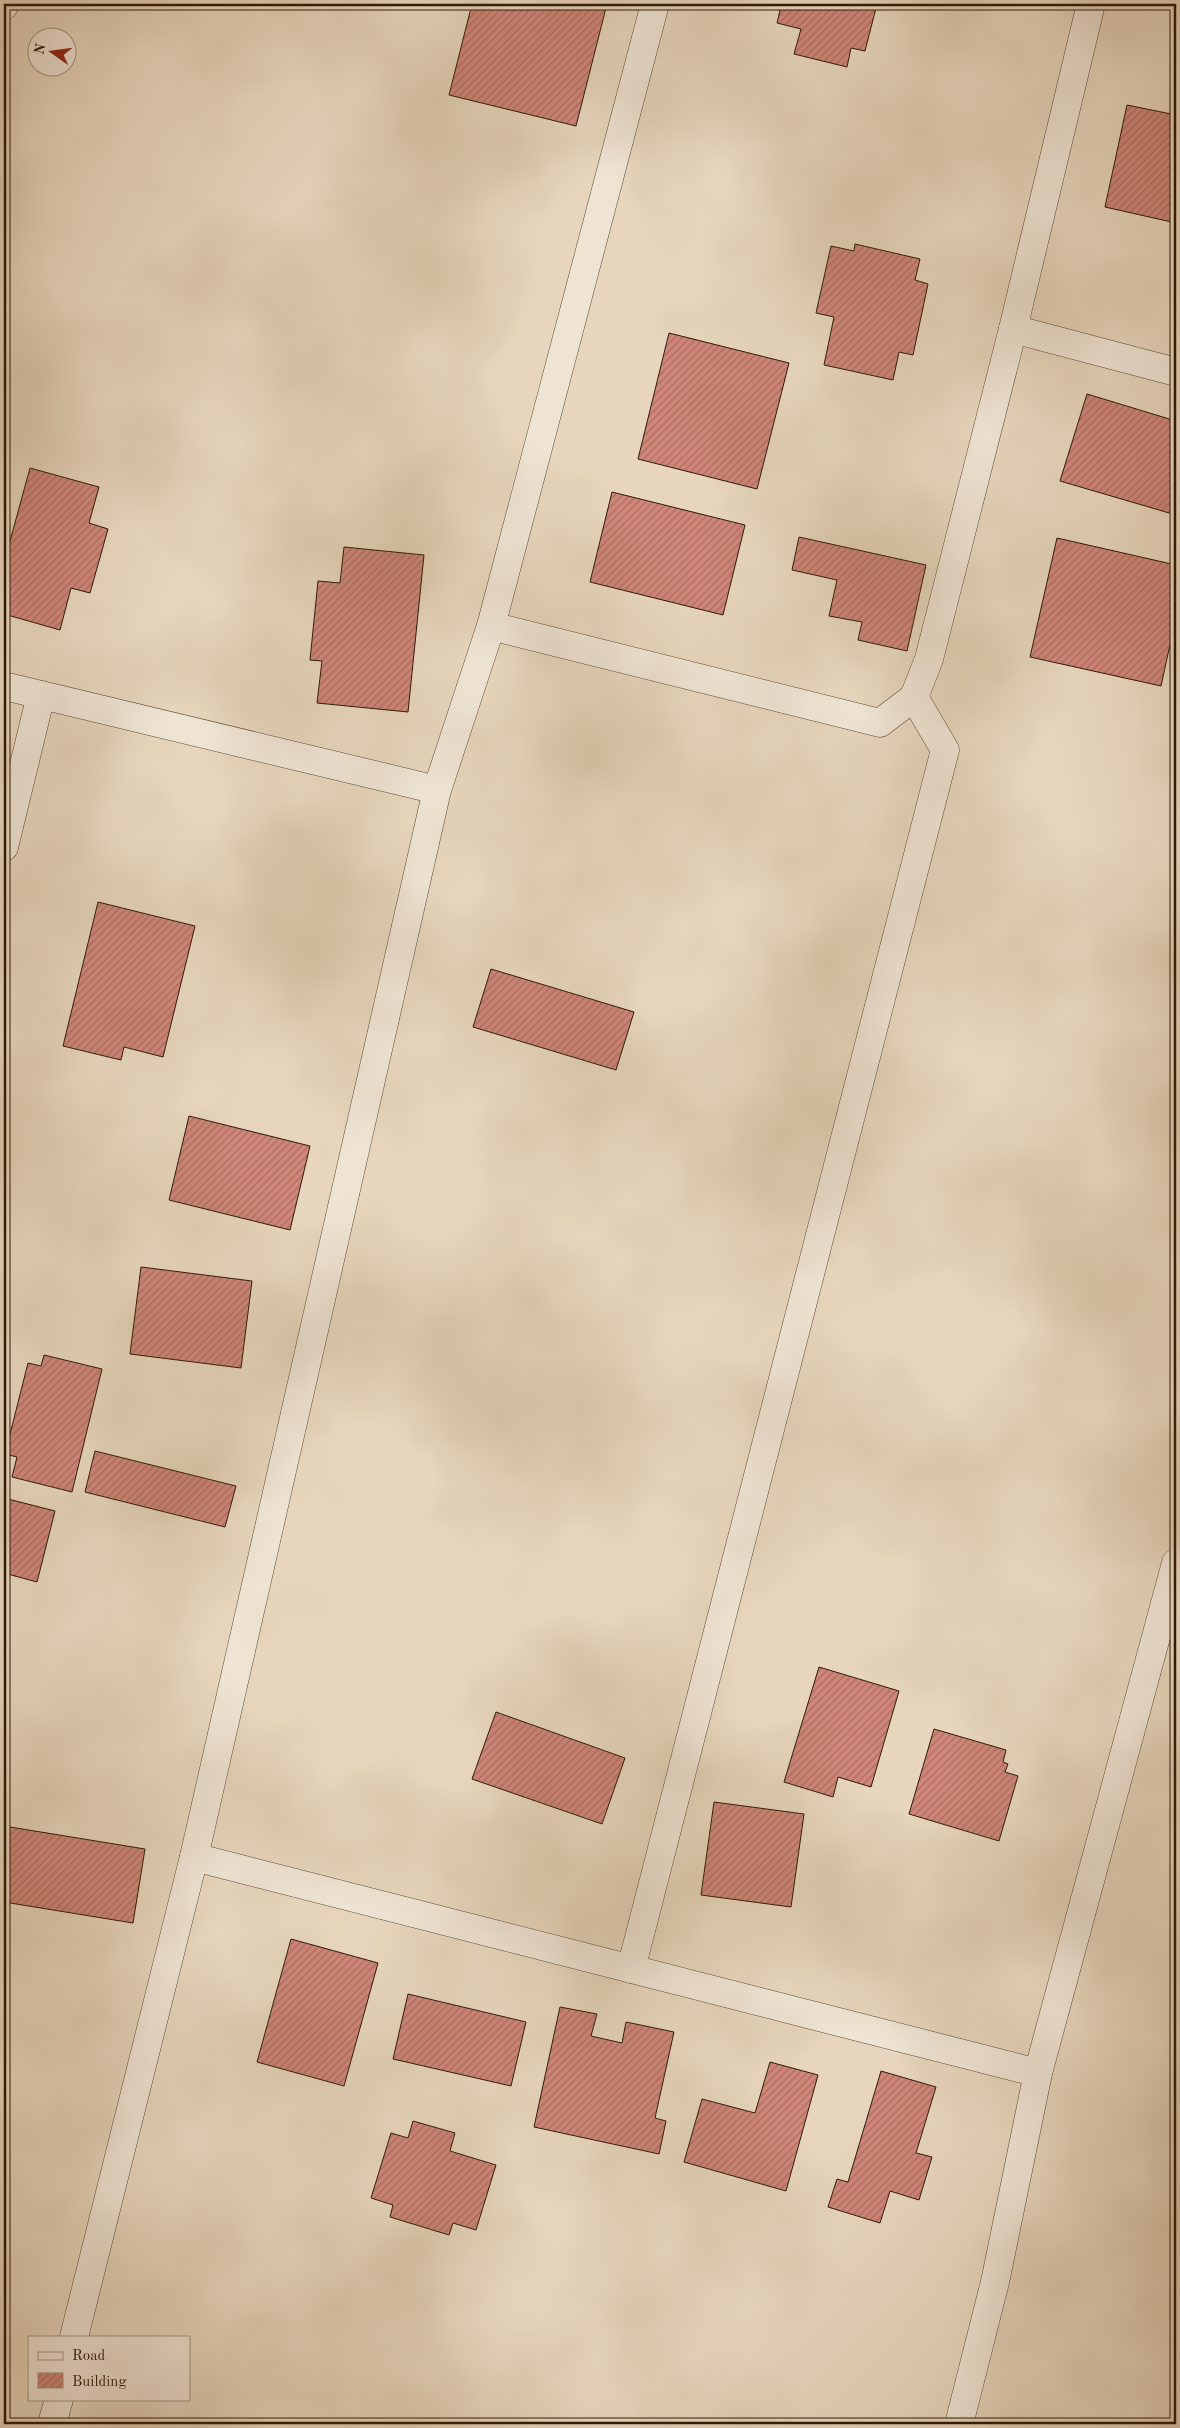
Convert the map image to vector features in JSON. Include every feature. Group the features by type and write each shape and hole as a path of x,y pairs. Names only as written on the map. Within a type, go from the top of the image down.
{"street":[{"path":"74,2336 194,1856 437,790 491,626 656,4"},
{"path":"491,626 880,723 914,697 929,659 1013,329 1091,4"},
{"path":"1013,329 1176,372"},
{"path":"4,686 437,790"},
{"path":"4,847 41,695"},
{"path":"631,1969 945,750 914,697"},
{"path":"959,2424 995,2282 1038,2074 1176,1563"},
{"path":"194,1856 1038,2074"},
{"path":"52,2424 59,2400"}],"building":[{"path":"472,4 607,4 576,126 449,95"},
{"path":"773,4 877,4 865,51 851,48 847,67 794,54 801,29 777,23 781,6"},
{"path":"1127,105 1176,115 1176,223 1105,207"},
{"path":"855,244 920,259 915,280 928,284 913,355 899,352 893,380 824,365 834,317 816,313 831,246 854,251"},
{"path":"669,333 789,363 757,489 638,459"},
{"path":"1087,394 1176,421 1176,515 1060,481"},
{"path":"30,468 99,487 89,523 108,529 90,593 71,588 60,630 4,614 4,563"},
{"path":"612,492 745,525 723,615 590,582"},
{"path":"799,537 926,565 907,651 858,640 862,622 829,616 837,580 792,570"},
{"path":"1057,538 1176,565 1176,617 1161,686 1030,657"},
{"path":"344,547 424,555 408,712 317,703 322,661 310,660 318,581 340,583"},
{"path":"98,902 195,926 163,1057 124,1047 121,1060 63,1046"},
{"path":"491,969 634,1012 616,1070 473,1027"},
{"path":"189,1116 310,1146 290,1230 169,1200"},
{"path":"141,1267 252,1281 241,1368 130,1354"},
{"path":"44,1355 102,1369 72,1492 12,1477 17,1457 5,1454 28,1363 41,1366"},
{"path":"95,1451 236,1486 225,1527 85,1492"},
{"path":"4,1498 55,1511 37,1582 4,1573"},
{"path":"819,1667 899,1691 871,1787 838,1777 833,1797 784,1782"},
{"path":"496,1712 625,1758 602,1824 472,1779"},
{"path":"934,1729 1006,1750 1003,1762 1008,1764 1005,1772 1018,1776 999,1841 909,1814"},
{"path":"714,1802 804,1814 791,1907 701,1895"},
{"path":"4,1826 145,1849 133,1923 4,1902"},
{"path":"291,1939 378,1963 344,2086 257,2062"},
{"path":"408,1994 526,2022 511,2086 393,2059"},
{"path":"560,2007 597,2014 591,2036 622,2043 626,2022 674,2032 655,2118 666,2121 659,2154 534,2127"},
{"path":"770,2062 818,2075 786,2191 684,2162 702,2099 755,2113"},
{"path":"881,2071 936,2087 916,2153 932,2157 919,2200 890,2191 880,2223 828,2207 837,2179 848,2182"},
{"path":"413,2121 455,2133 450,2151 496,2165 476,2230 453,2223 449,2235 390,2217 393,2205 371,2198 391,2133 408,2138"}]}
